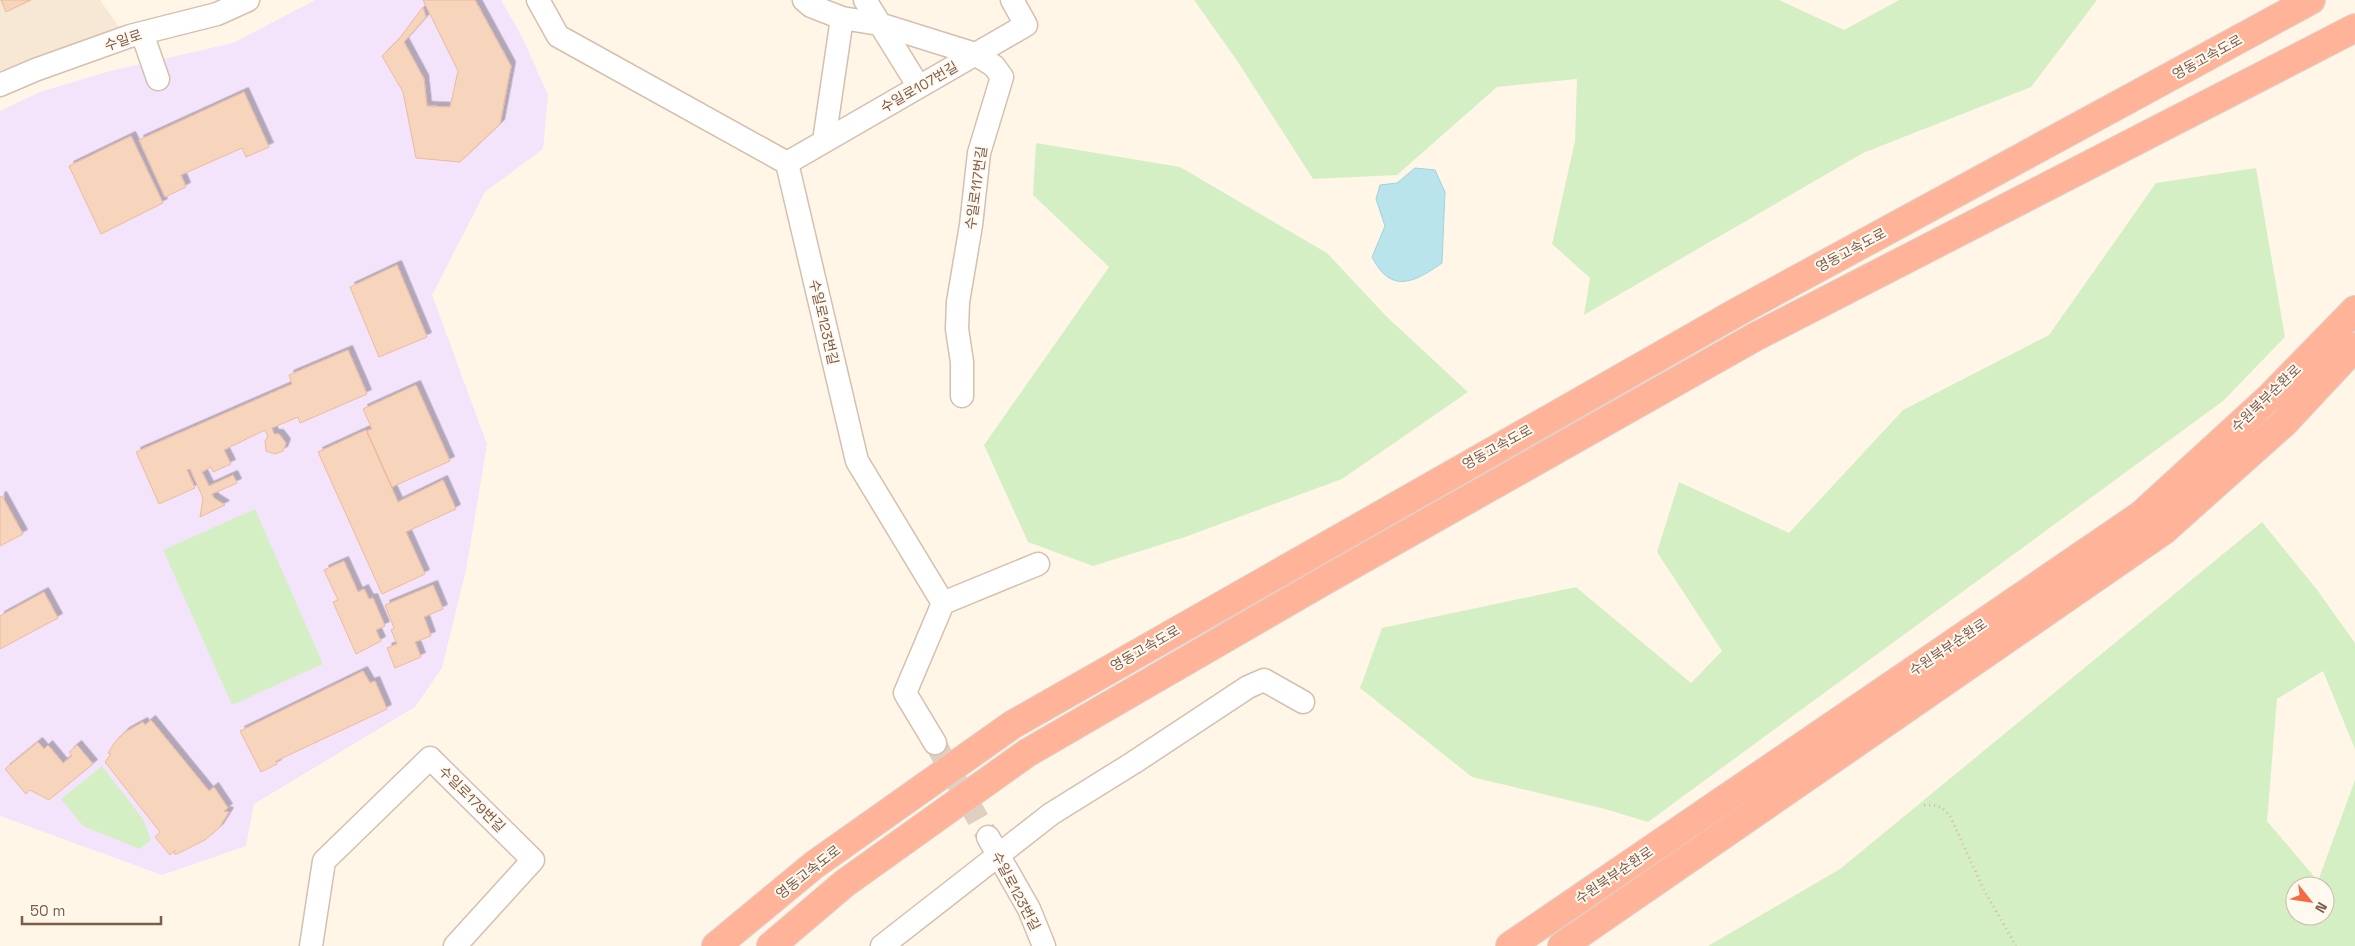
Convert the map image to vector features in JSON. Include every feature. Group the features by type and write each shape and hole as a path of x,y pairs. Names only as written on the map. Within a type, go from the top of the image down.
{"highway":[{"name":"영동고속도로","path":"716,946 814,865 1012,724 1730,316 2308,2"},
{"path":"771,946 845,884 1027,753 1314,587 1755,338 2355,28"},
{"name":"수원북부순환로","path":"1510,946 2142,515 2270,397 2355,310"},
{"name":"수원북부순환로","path":"1562,946 2163,531 2285,422 2355,347"}],"street":[{"name":"수일로","path":"0,84 213,7 248,0"},
{"path":"538,0 558,36 786,163"},
{"name":"수일로117번길","path":"804,0 811,6 842,18 880,24 975,54 994,66 1002,77 979,153 971,225 958,302 957,328 962,396"},
{"path":"865,0 918,87"},
{"name":"수일로107번길","path":"786,163 1026,25 1012,0"},
{"path":"824,142 842,18"},
{"path":"142,33 158,79"},
{"name":"수일로123번길","path":"786,163 857,461 943,603"},
{"path":"935,743 905,694 943,603 1038,564"},
{"path":"882,946 992,846 1050,814 1133,763 1248,687 1264,680 1304,702"},
{"name":"수일로179번길","path":"311,946 324,861 430,758 533,860 455,946"},
{"name":"수일로123번길","path":"992,846 1029,909 1044,946"}],"path":[{"path":"1924,804 1939,805 1945,809 1951,818 1984,890 2016,946"}],"shaded area":[{"path":"0,0 100,0 121,30 2,75 0,70"},
{"path":"315,0 501,0 522,37 548,95 543,149 485,192 432,295 487,444 466,570 442,668 415,707 254,804 246,846 162,875 0,816 0,111 40,92 110,71 233,43"}],"green space":[{"path":"1194,0 1779,0 1844,30 1899,0 2097,0 2031,87 1863,153 1584,315 1590,278 1552,244 1575,141 1577,79 1497,87 1397,175 1313,179 1238,62"},
{"path":"1036,143 1180,167 1327,253 1387,317 1468,392 1342,479 1185,537 1093,566 1028,542 984,445 1109,267 1033,195"},
{"path":"2256,168 2285,337 2223,401 1648,822 1605,809 1472,777 1360,688 1382,628 1576,587 1691,683 1722,651 1657,552 1679,482 1789,533 1903,410 2049,335 2156,183"},
{"path":"255,509 323,664 232,705 163,550"},
{"path":"2262,522 2318,591 2355,643 2355,749 2323,671 2277,699 2267,821 2314,876 2285,876 2285,926 2335,926 2335,876 2320,876 2355,780 2355,946 1708,946 1840,869"},
{"path":"102,766 143,819 151,840 140,849 83,826 61,799"}],"water":[{"path":"1415,168 1435,170 1445,192 1442,263 1413,279 1395,281 1387,277 1379,269 1372,257 1385,226 1376,199 1380,185 1397,183"}],"building":[{"path":"1,0 31,0 6,12"},
{"path":"423,0 475,0 511,66 500,124 460,162 416,158 403,92 382,56 399,39 423,7 426,17 404,42 424,79 427,106 450,107 458,71"},
{"path":"244,92 269,147 246,157 242,148 181,175 186,187 165,197 139,140"},
{"path":"131,136 163,203 101,234 69,166"},
{"path":"397,265 427,337 379,357 350,287"},
{"path":"348,350 367,394 300,423 298,417 272,428 274,434 279,434 286,443 283,451 275,454 266,451 265,441 268,436 265,430 224,450 231,464 213,472 211,467 202,472 209,486 233,475 237,483 212,494 214,498 225,505 200,517 203,498 190,469 187,470 195,488 159,504 136,452 292,384 289,375"},
{"path":"416,385 450,461 392,487 367,431 372,429 363,409"},
{"path":"366,430 398,502 443,480 456,509 406,532 425,574 382,594 318,452"},
{"path":"2,496 23,534 0,546 0,497"},
{"path":"344,561 358,592 364,589 369,599 373,598 385,626 376,630 381,641 356,654 333,602 338,600 324,570"},
{"path":"433,585 443,609 424,617 431,636 415,642 421,657 395,668 387,648 397,644 391,630 394,628 385,605"},
{"path":"44,592 58,618 0,649 0,616"},
{"path":"363,671 370,683 375,681 387,709 276,761 277,764 261,772 240,731"},
{"path":"151,720 209,791 214,787 228,808 224,811 229,812 219,828 205,840 177,854 174,854 175,850 170,855 155,837 160,832 105,762 111,754 108,753 115,742 125,732 143,722 145,725"},
{"path":"38,742 44,749 48,745 63,763 72,756 69,752 77,745 93,764 49,800 30,790 26,794 5,769"}],"tunnel":[{"path":"935,743 988,837"}]}
